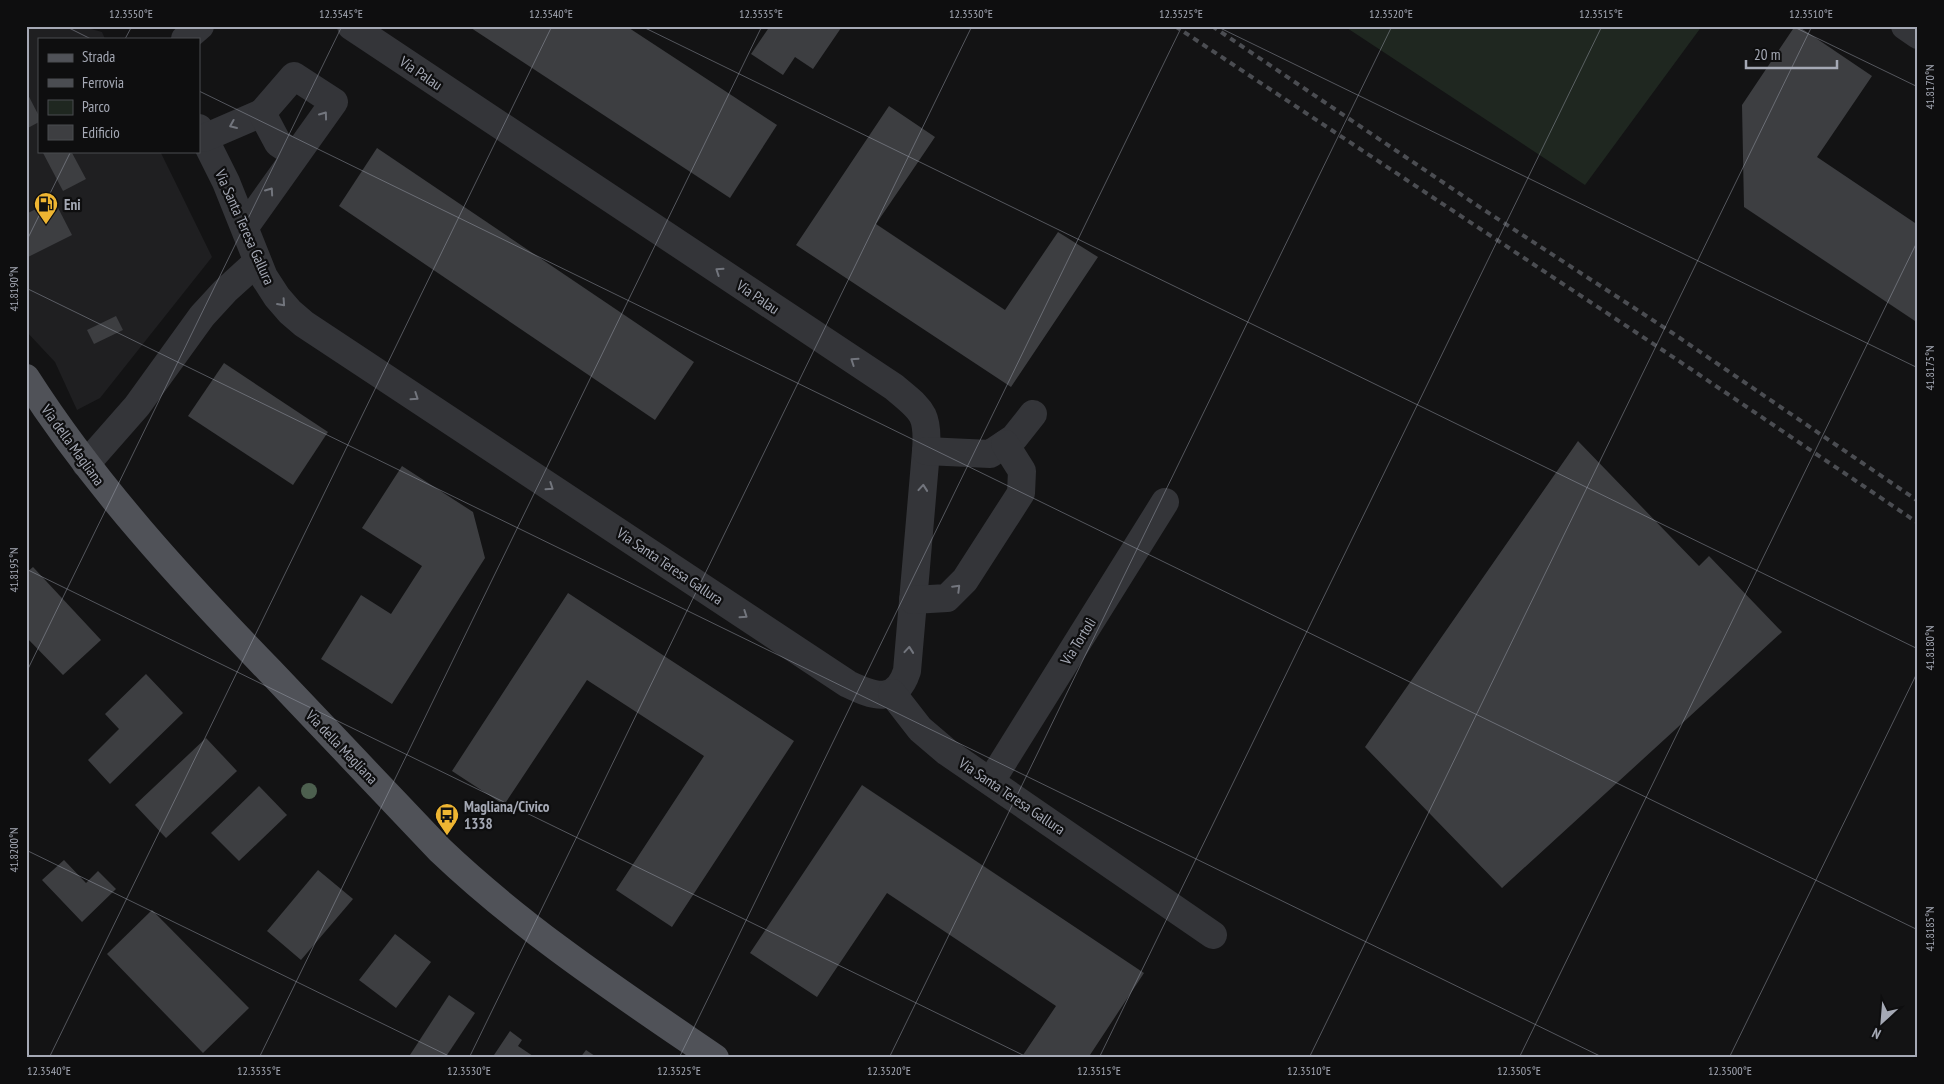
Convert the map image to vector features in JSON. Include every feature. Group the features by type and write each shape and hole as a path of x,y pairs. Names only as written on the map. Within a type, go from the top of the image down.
{"main road":[{"name":"Via della Magliana","path":"26,378 48,412 126,515 198,596 440,850 471,880 532,930 715,1058"}],"street":[{"path":"186,38 200,26"},
{"name":"Via Palau","path":"352,26 894,387 920,408 926,425 926,451 907,671 898,688 892,693"},
{"path":"1905,26 1918,35"},
{"path":"201,133 262,113 294,76 334,102 245,227"},
{"path":"262,113 278,142 296,155"},
{"name":"Via Santa Teresa Gallura","path":"201,133 226,182 258,262 277,297 304,324 848,684 874,695 892,693 912,720 929,738 1213,935"},
{"path":"86,464 137,406 202,316 225,291 258,262"},
{"path":"926,451 990,454 1014,438 1033,414"},
{"path":"913,600 947,598 966,580 1021,493 1022,471 1005,444"},
{"name":"Via Tortolì","path":"991,781 1164,502"}],"shaded area":[{"path":"26,26 80,26 102,32 105,38 38,38 38,152 160,152 212,257 100,398 77,410 55,362 26,331"}],"green space":[{"path":"1344,26 1702,26 1585,185"}],"building":[{"path":"468,26 626,26 777,125 730,198"},
{"path":"770,26 838,26 841,28 813,69 795,57 783,75 751,54"},
{"path":"1795,26 1798,26 1872,76 1817,157 1918,225 1918,323 1744,207 1742,105"},
{"path":"26,91 38,114 38,123 26,129"},
{"path":"889,106 935,137 876,224 1005,310 1058,232 1098,257 1011,387 796,245"},
{"path":"377,148 694,362 655,420 339,206"},
{"path":"43,152 72,152 86,179 63,191"},
{"name":"Eni","path":"54,200 72,235 26,258 26,214"},
{"path":"116,316 123,330 94,344 87,330"},
{"path":"224,363 328,432 293,485 188,416"},
{"path":"1578,441 1699,566 1709,556 1782,632 1502,888 1365,747"},
{"path":"402,466 473,512 485,558 392,704 321,659 361,595 391,614 422,566 362,528"},
{"path":"33,567 101,640 63,675 26,637 26,573"},
{"path":"568,593 794,741 672,927 616,890 704,756 587,680 504,805 452,771"},
{"path":"146,674 183,713 110,784 88,760 119,729 105,714"},
{"path":"206,738 237,771 166,838 135,805"},
{"path":"862,785 1144,973 1088,1058 1021,1058 1056,1006 887,893 817,997 750,953"},
{"path":"259,786 287,815 239,861 211,833"},
{"path":"64,860 86,883 98,871 116,889 82,922 42,880"},
{"path":"318,870 353,899 301,960 267,931"},
{"path":"152,910 249,1008 203,1053 107,954"},
{"path":"395,934 431,962 396,1008 359,980"},
{"path":"449,995 475,1013 445,1058 408,1058"},
{"path":"510,1031 522,1040 518,1046 536,1058 492,1058"},
{"path":"586,1050 598,1058 580,1058"}],"railway":[{"path":"1175,26 1676,359 1918,523"},
{"path":"1212,26 1475,204 1671,332 1918,501"}],"place":[{"name":"Eni","path":"46,225"},
{"name":"Magliana/Civico 1338","path":"447,836"}]}
